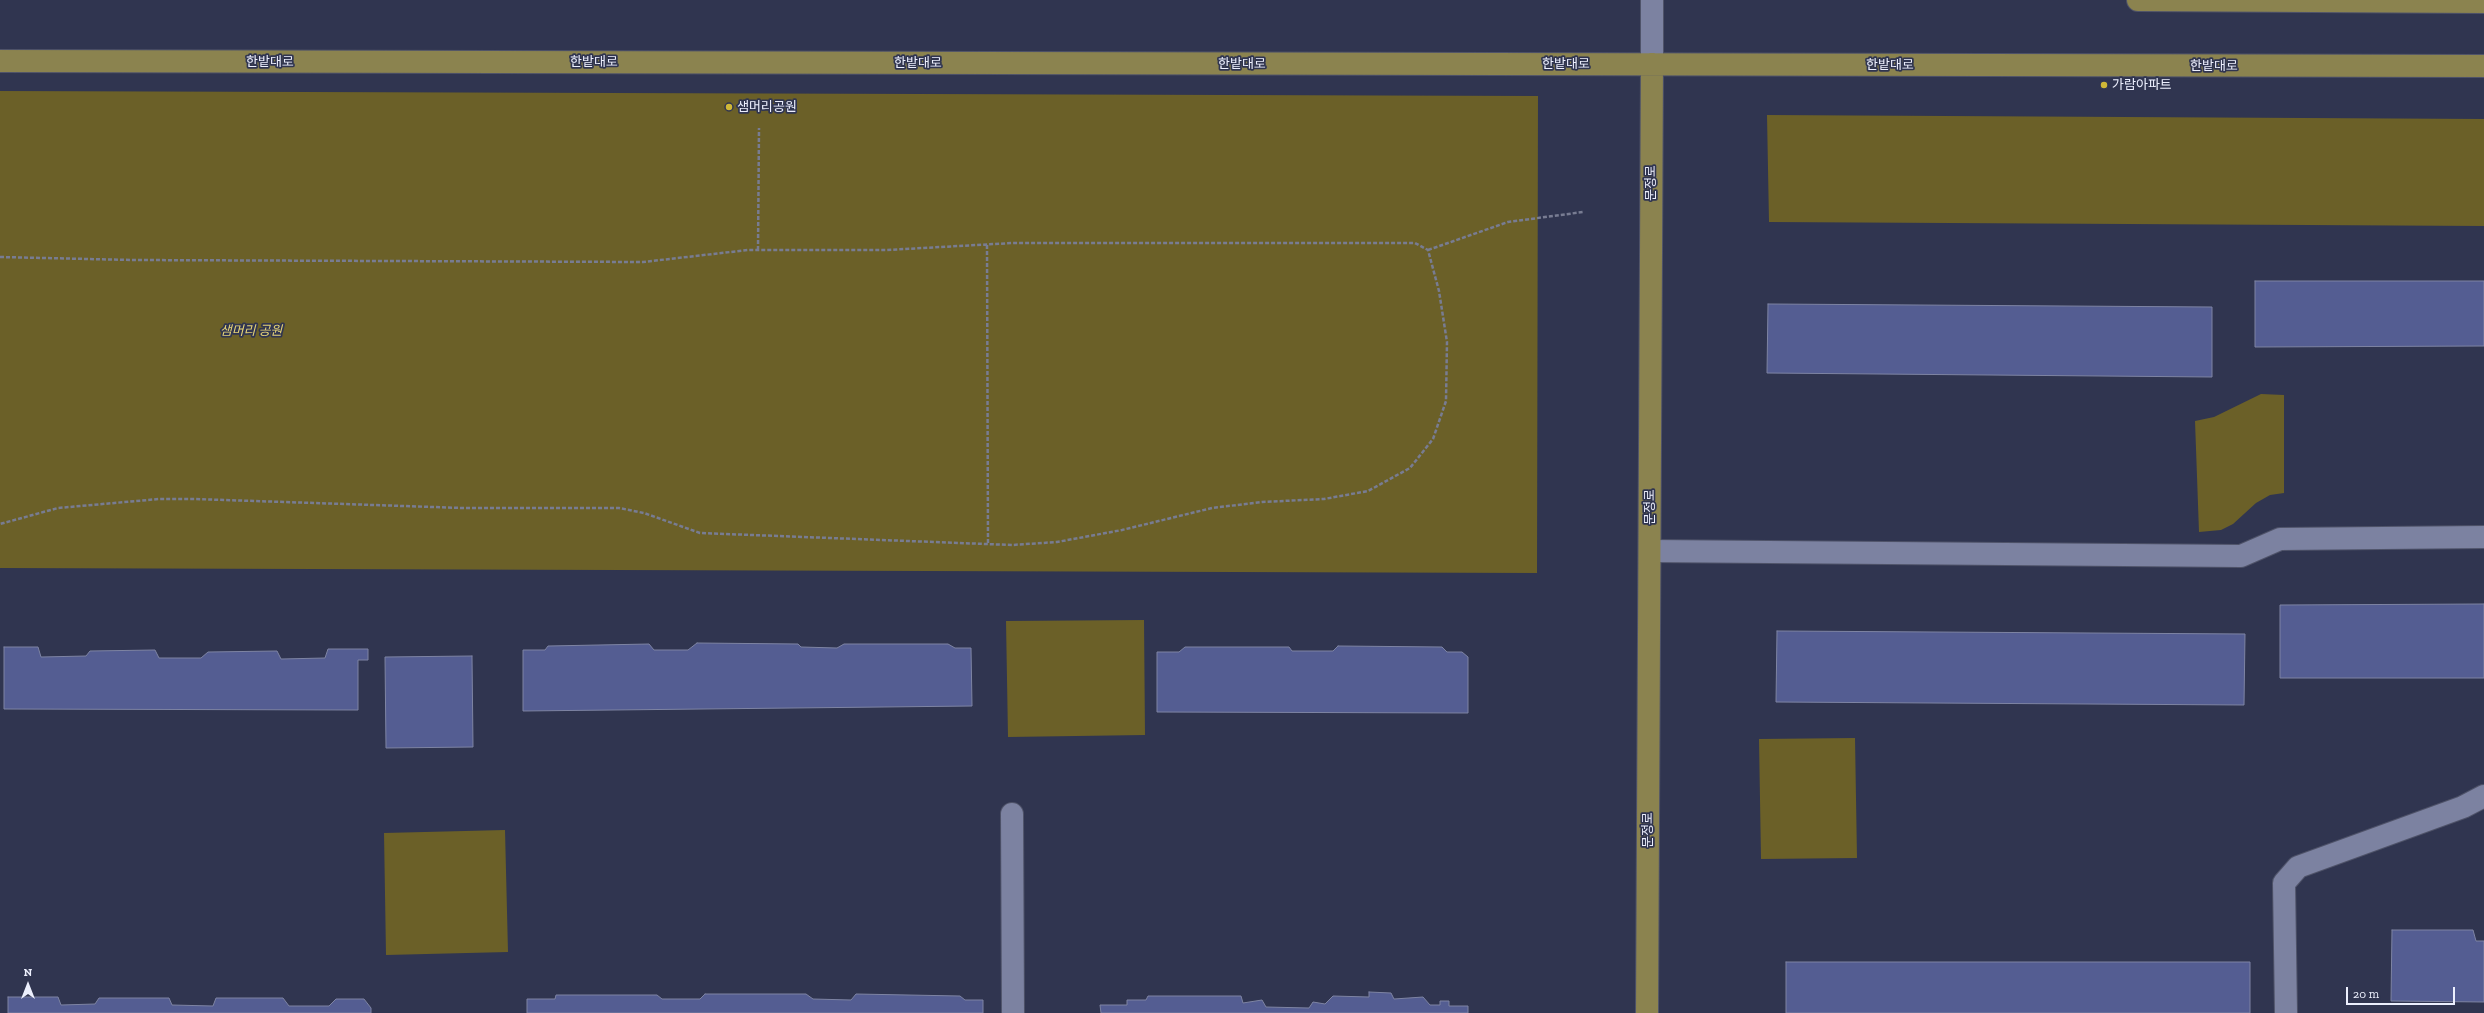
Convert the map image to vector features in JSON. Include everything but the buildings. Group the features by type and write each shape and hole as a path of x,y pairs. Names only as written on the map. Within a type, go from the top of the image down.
{"main road":[{"path":"2138,0 2484,2"},
{"name":"한밭대로","path":"0,61 2484,66"},
{"name":"문정로","path":"1647,1013 1652,64"}],"street":[{"name":"문정로","path":"1652,0 1652,64"},
{"path":"1650,551 2241,556 2280,539 2484,536"},
{"path":"2286,1013 2284,883 2298,867 2463,807 2484,796"},
{"path":"1012,814 1013,1013"}],"path":[{"path":"758,250 760,128"},
{"path":"0,257 132,260 644,262 758,250 887,250 987,245 1400,243 1416,244 1428,250 1508,222 1582,212"},
{"path":"987,245 988,544"},
{"path":"0,524 58,508 159,499 195,499 463,508 619,508 644,513 700,533 988,544 1057,542 1122,530 1212,508 1262,502 1324,499 1353,494 1368,491 1410,468 1433,439 1446,401 1447,342 1439,291 1428,250"}],"green space":[{"name":"샘머리 공원","path":"0,91 1538,96 1537,573 0,568"},
{"path":"1767,115 2484,119 2484,226 1769,222"},
{"path":"2261,394 2284,395 2284,493 2270,495 2256,503 2233,524 2221,530 2199,532 2195,421 2214,417"},
{"path":"1144,620 1145,735 1008,737 1006,621"},
{"path":"1855,738 1857,858 1761,859 1759,739"},
{"path":"505,830 508,952 386,955 384,833"}],"place":[{"name":"가람아파트","path":"2104,85"},
{"name":"샘머리공원","path":"729,107"}]}
